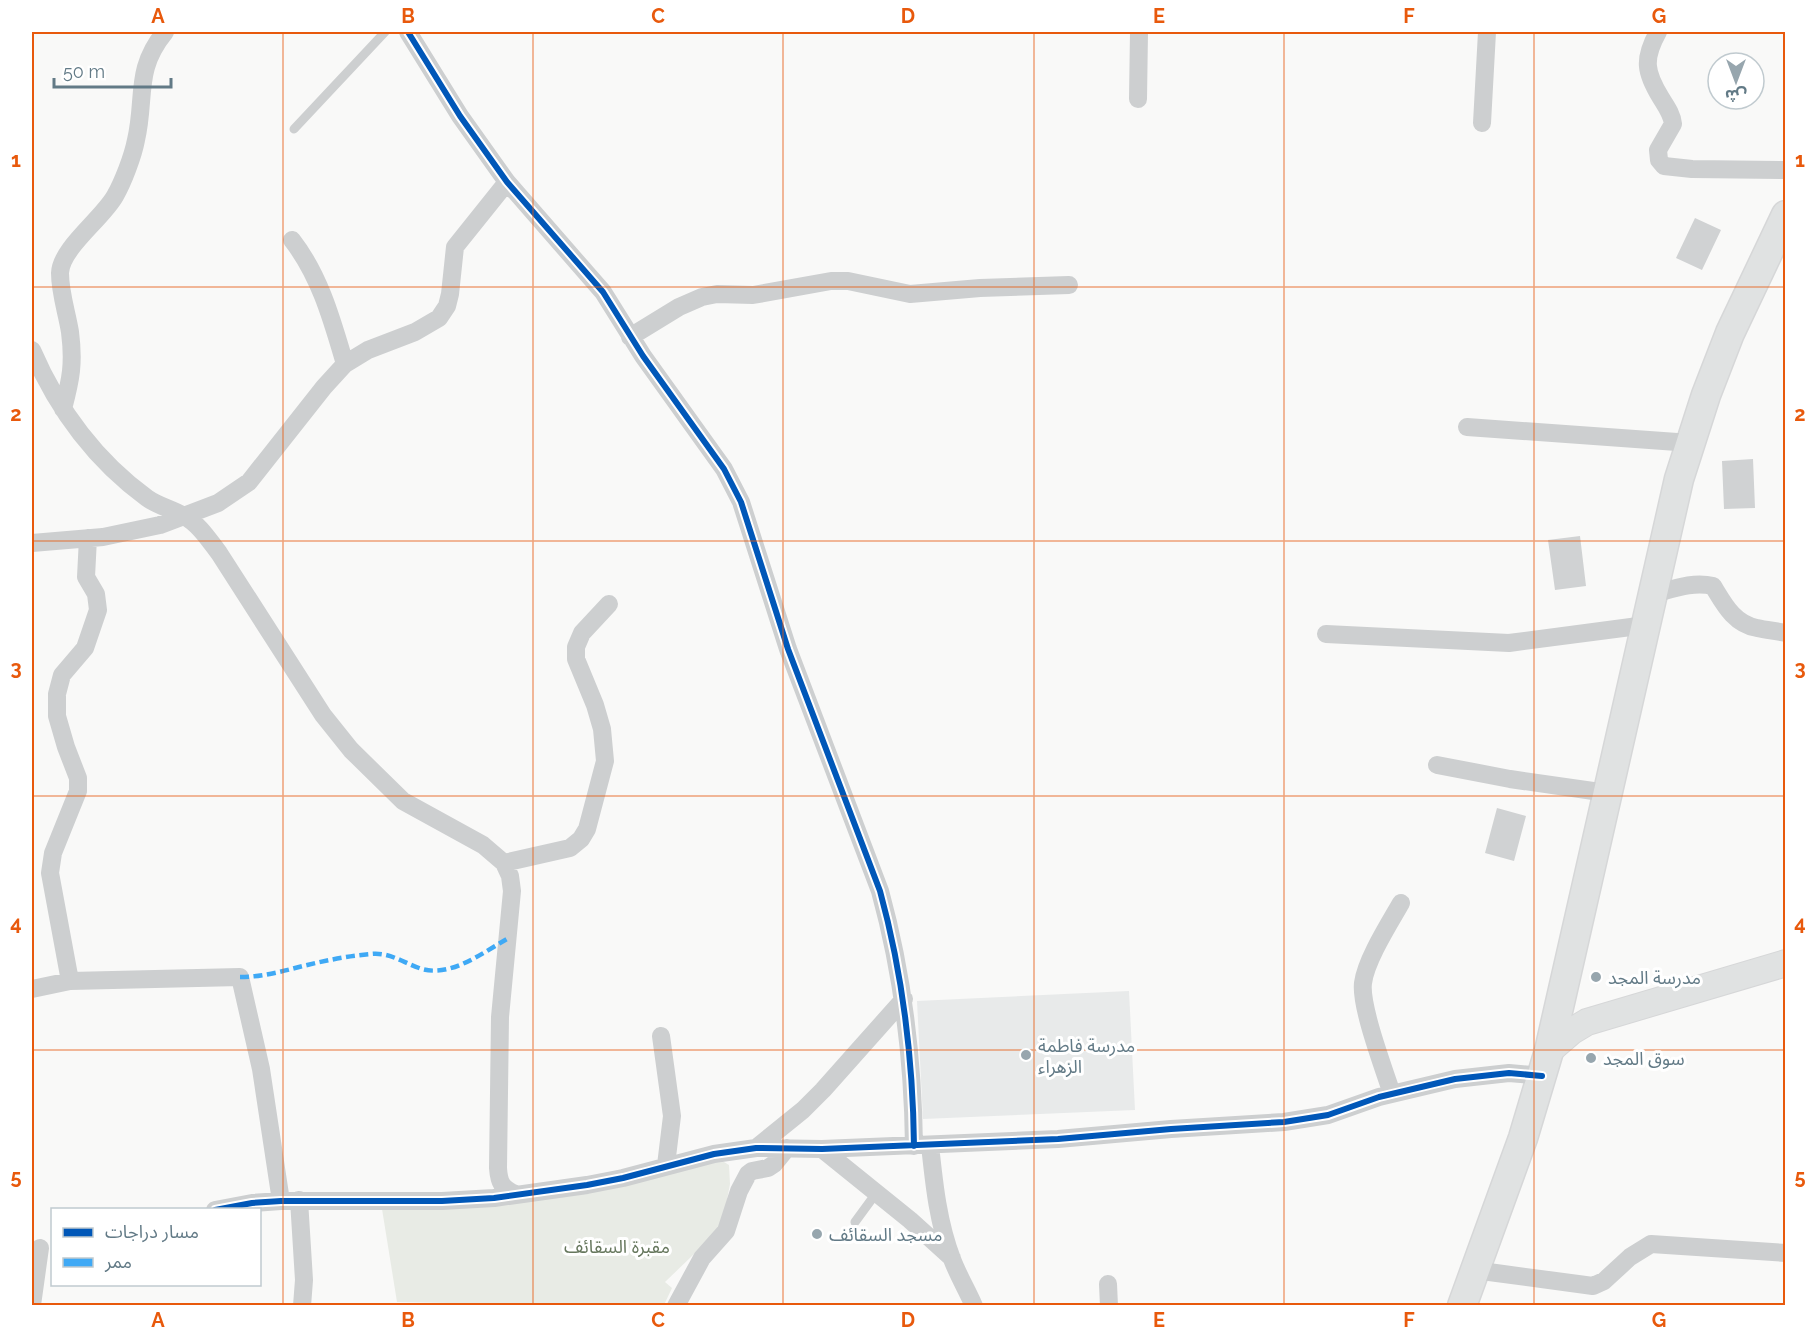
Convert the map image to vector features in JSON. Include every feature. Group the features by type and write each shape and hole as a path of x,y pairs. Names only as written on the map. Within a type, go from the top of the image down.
{"main road":[{"path":"1461,1305 1509,1180 1545,1063 1679,479 1706,395 1730,333 1785,215"}],"street":[{"path":"63,409 71,377 72,360 70,332 60,272 64,257 115,196 136,141 143,73 152,51 165,32"},
{"path":"408,32 460,116 507,182 603,292 630,336 724,469 741,502 788,649 880,891 891,931 904,999 922,1145 952,1258 974,1305"},
{"path":"1138,99 1139,32"},
{"path":"1482,123 1486,32"},
{"path":"1658,32 1649,48 1648,68 1673,124 1658,150 1659,160 1664,166 1692,169 1785,170"},
{"path":"32,543 88,538 160,525 218,503 249,482 345,364 368,350 415,332 439,318 447,306 450,294 455,248 507,182"},
{"path":"292,240 310,264 345,364"},
{"path":"630,336 679,307 702,297 717,294 774,293 831,281 848,281 910,294 980,288 1069,285"},
{"path":"32,350 63,409 94,450 118,475 149,500 186,517 201,530 219,553 322,715 370,770 403,801 483,845 504,863 510,876 512,891 500,1017 498,1180 504,1188 515,1194"},
{"path":"1467,427 1691,443"},
{"path":"70,981 50,873 52,853 78,791 78,778 57,716 57,694 62,675 85,648 98,610 96,594 86,577 88,538"},
{"path":"1654,594 1694,584 1713,586 1737,620 1754,628 1785,633"},
{"path":"504,863 570,848 581,839 586,829 604,761 602,729 576,659 576,647 582,633 609,604"},
{"path":"1326,634 1509,644 1646,625"},
{"path":"1437,765 1607,794"},
{"path":"1392,1094 1363,991 1365,974 1401,903"},
{"path":"221,1208 252,1203 290,1201 442,1201 494,1198 623,1178 714,1154 756,1148 822,1149 922,1145 1112,1135 1284,1122 1328,1115 1392,1094 1455,1079 1509,1072 1545,1063 1572,1031 1587,1022 1785,963"},
{"path":"32,989 70,981 240,977 290,1201 304,1280 302,1305"},
{"path":"756,1148 803,1110 829,1084 904,999"},
{"path":"661,1036 672,1116 666,1166"},
{"path":"676,1305 702,1258 726,1231 747,1174 768,1168 787,1148"},
{"path":"822,1149 877,1192 952,1258"},
{"path":"1474,1269 1593,1286 1604,1281 1644,1246 1657,1243 1785,1253"},
{"path":"32,1305 41,1248"},
{"path":"1108,1284 1109,1305"}],"lane":[{"path":"294,129 385,32"},
{"path":"855,1222 877,1192"}],"shaded area":[{"name":"مدرسة فاطمة الزهراء","path":"1129,991 1135,1110 923,1119 917,1001"}],"green space":[{"name":"مقبرة السقائف","path":"724,1162 729,1165 730,1184 719,1230 665,1282 672,1288 664,1305 450,1306 449,1303 397,1302 382,1209"}],"building":[{"path":"1695,218 1721,230 1702,270 1676,258"},
{"path":"1753,459 1755,508 1724,509 1722,461"},
{"path":"1580,536 1586,586 1555,590 1548,540"},
{"path":"1497,808 1526,816 1514,861 1485,853"}],"marked path":[{"path":"240,977 270,974 335,959 371,954 390,956 419,968 442,970 465,963 507,939"}],"cycle path":[{"path":"408,32 460,116 507,182 603,292 643,356 724,469 741,502 788,649 880,891 901,985 912,1081 914,1146"},
{"path":"226,1208 281,1201 442,1201 494,1198 587,1185 714,1154 756,1148 822,1149 1058,1139 1284,1122 1328,1115 1379,1097 1455,1079 1509,1073 1542,1076"}],"place":[{"name":"مدرسة المجد","path":"1596,977"},
{"name":"مدرسة فاطمة الزهراء","path":"1026,1055"},
{"name":"سوق المجد","path":"1591,1058"},
{"name":"مسجد السقائف","path":"817,1234"}]}
